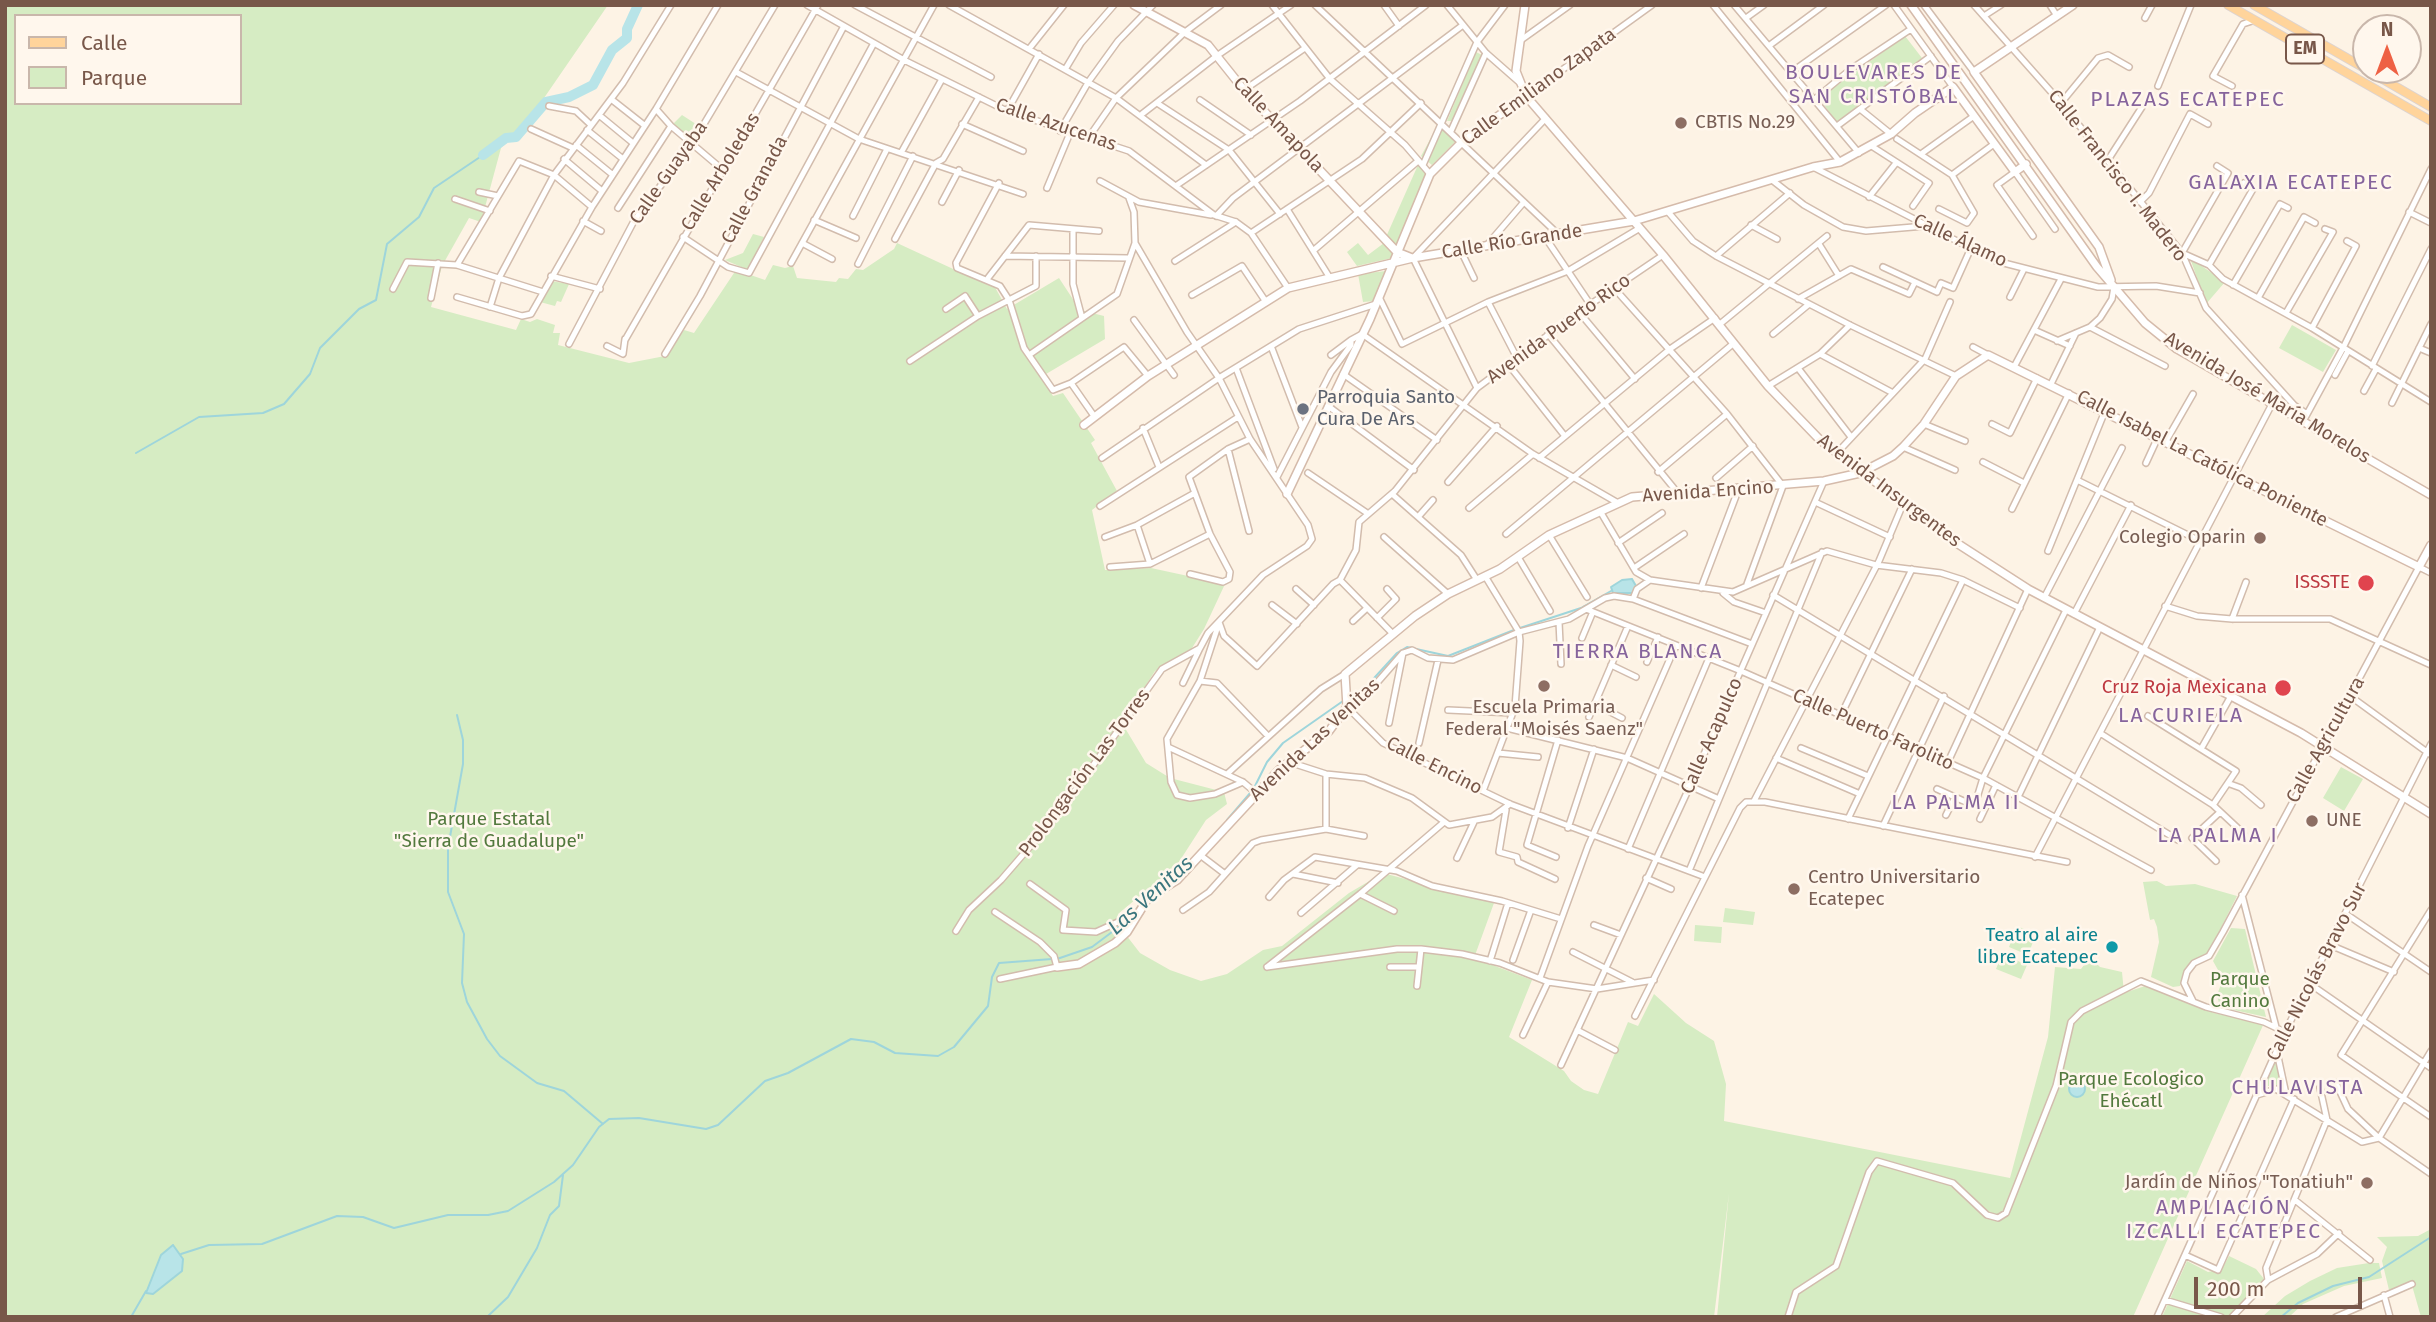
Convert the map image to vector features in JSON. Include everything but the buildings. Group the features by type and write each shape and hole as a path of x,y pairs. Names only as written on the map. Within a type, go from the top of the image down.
{"main road":[{"name":"Calle Amapola","path":"1134,5 1185,32 1218,55 1244,90 1397,252 1413,258"},
{"name":"Avenida Insurgentes","path":"1525,5 1516,71 1526,96 1663,255 1799,421 1836,454 1903,504 2028,589 2324,746 2431,814"},
{"name":"Avenida José María Morelos","path":"1911,5 2114,288 2161,337 2272,404 2304,418 2431,495"},
{"path":"1974,72 2073,5"},
{"name":"EM","path":"2254,5 2352,61"},
{"name":"EM","path":"2232,7 2431,121"},
{"name":"Avenida José María Morelos","path":"1974,72 2099,247 2114,288"},
{"path":"1966,79 1994,101"},
{"name":"EM","path":"2391,84 2431,107"},
{"name":"Calle Río Grande","path":"1084,425 1148,376 1288,288 1413,258 1634,221 1669,213 1813,167 1840,162 1894,137 1915,113 1953,87"},
{"path":"1953,87 2015,172 2026,164"},
{"name":"Calle Emiliano Zapata","path":"1430,174 1462,142 1526,96"},
{"path":"1287,494 1378,300 1430,174"},
{"name":"Calle Isabel La Católica Poniente","path":"1988,355 2418,568"},
{"name":"Avenida Encino","path":"1345,674 1393,634 1448,594 1518,557 1549,535 1600,510 1642,495 1783,486 1824,481 1860,472 1903,447 1924,424 1956,376 1988,355"},
{"name":"Calle Agricultura","path":"2418,568 2431,545"},
{"path":"1345,674 1346,702"},
{"name":"Avenida Las Venitas","path":"1056,961 1079,964 1115,943 1127,932 1148,898 1177,880 1254,791 1309,749 1346,702"}],"street":[{"path":"490,307 499,278 554,175 611,99 671,5"},
{"path":"457,297 527,316 718,5"},
{"name":"Calle Guayaba","path":"569,344 634,221 692,144 775,5"},
{"name":"Calle Azucenas","path":"807,5 817,8 904,60 1007,111 1060,131 1089,137 1129,151 1215,216 1236,222 1251,233 1288,288"},
{"path":"855,5 991,76"},
{"path":"791,263 934,5"},
{"path":"949,5 1116,97 1142,114 1206,165"},
{"path":"1029,49 1064,5"},
{"path":"1066,68 1081,43 1114,5"},
{"path":"1060,131 1089,82 1145,11 1153,5"},
{"path":"1089,137 1116,97 1185,32 1221,5"},
{"path":"1272,5 1330,79 1360,104 1430,174"},
{"path":"1142,114 1218,55 1291,5"},
{"path":"1315,5 1559,235"},
{"path":"1384,5 1399,26"},
{"path":"1177,185 1330,79 1426,5"},
{"path":"1447,5 1486,53 1519,82"},
{"path":"1314,250 1420,163 1477,42 1505,5"},
{"path":"1519,41 1570,5"},
{"name":"Calle Emiliano Zapata","path":"1526,96 1652,5"},
{"path":"1713,5 1840,162"},
{"path":"1746,18 1764,5"},
{"path":"1770,45 1824,5"},
{"path":"1793,71 1886,5"},
{"path":"1894,5 1953,87"},
{"name":"Avenida José María Morelos","path":"1925,5 1974,72"},
{"name":"Calle Francisco I. Madero","path":"1974,5 2108,160 2182,253 2206,308 2304,418"},
{"path":"1984,16 2001,5"},
{"path":"2050,5 2057,16"},
{"path":"2145,18 2152,5"},
{"path":"2158,86 2191,5"},
{"path":"1735,6 1793,71 1860,154"},
{"path":"2232,7 2243,24"},
{"name":"Calle Arboledas","path":"607,346 623,354 625,340 817,8"},
{"path":"2232,86 2213,76 2243,24 2256,21"},
{"path":"1100,181 1129,198 1215,216 1253,183 1463,25"},
{"name":"Calle Granada","path":"666,355 844,26"},
{"path":"1815,99 1851,69 1912,29"},
{"path":"683,237 719,258 728,267 749,273 874,43"},
{"path":"1244,90 1305,48"},
{"path":"1451,131 1486,53"},
{"path":"1007,111 1039,54"},
{"path":"2061,103 2098,58 2108,55 2129,67"},
{"path":"1836,126 1931,56"},
{"path":"736,72 859,139 999,183 1023,194"},
{"path":"901,153 942,79"},
{"path":"895,239 936,163 943,159 979,97"},
{"path":"611,99 644,125"},
{"path":"1200,100 1251,135"},
{"path":"1157,103 1229,150 1280,215"},
{"path":"1251,233 1362,159 1388,131 1421,103"},
{"path":"549,106 576,111 623,159"},
{"path":"2108,160 2142,107"},
{"path":"1860,108 1894,137 1952,176 1974,213 1966,223 1939,209"},
{"path":"656,109 671,127 723,170"},
{"path":"2140,202 2149,192 2190,114 2208,124"},
{"path":"599,115 633,144"},
{"path":"1922,154 1974,116"},
{"path":"1477,388 1413,258 1546,118"},
{"path":"962,124 1023,151"},
{"path":"618,208 671,127"},
{"path":"531,129 575,146 613,174"},
{"path":"1047,188 1070,133"},
{"path":"1952,176 1994,144"},
{"path":"1873,147 1929,183 1913,206"},
{"path":"853,216 887,149"},
{"path":"858,264 913,156"},
{"path":"564,159 602,191"},
{"path":"457,264 519,161 554,175 592,207"},
{"path":"1869,197 1896,163"},
{"path":"2217,166 2228,173 2182,253 2209,265 2233,285 2312,328 2431,402"},
{"name":"Calle Álamo","path":"1813,167 1996,261 2061,279 2114,288 2156,286 2200,293"},
{"path":"2336,375 2345,350 2431,169"},
{"path":"942,202 959,170"},
{"path":"2033,236 1997,185 2015,172 2055,229"},
{"path":"1772,180 1830,222 1854,230 1925,226"},
{"path":"999,183 956,263 957,268 978,279 988,278 1000,286 1009,300 1029,355 1054,390 1071,383 1124,347 1148,376"},
{"path":"2209,265 2253,189 2244,183"},
{"path":"479,192 498,196"},
{"path":"1716,256 1790,193"},
{"path":"1029,355 1117,294 1135,243 1134,212 1129,198"},
{"path":"455,199 490,211"},
{"path":"1485,248 1524,202"},
{"path":"2233,285 2280,204 2288,208"},
{"path":"1287,209 1330,278"},
{"path":"2409,212 2431,223"},
{"path":"1669,213 1681,230 1716,256 1808,305 1956,376"},
{"path":"2258,298 2304,217 2315,223"},
{"path":"814,220 856,238"},
{"path":"583,221 601,231"},
{"path":"1175,261 1236,222"},
{"path":"988,278 1029,225 1099,231"},
{"path":"1751,225 1777,239"},
{"path":"1102,458 1219,378 1299,329 1378,300 1402,344 1488,302 1568,271 1640,228"},
{"path":"2286,313 2333,232 2325,229"},
{"path":"1073,230 1073,285 1082,318"},
{"path":"1469,508 1670,349 1717,321 1827,236"},
{"path":"1545,237 1590,304"},
{"path":"2312,328 2356,246 2347,241"},
{"path":"802,243 832,258"},
{"path":"1135,243 1195,345 1219,378 1250,439 1287,494"},
{"path":"1819,244 1839,276"},
{"path":"1883,267 1937,292 1941,283 1952,288 1971,248"},
{"path":"2364,391 2431,249"},
{"path":"1461,251 1474,278"},
{"name":"Avenida Puerto Rico","path":"1367,513 1392,494 1414,470 1477,388 1548,334 1663,255"},
{"path":"1005,256 1128,258"},
{"path":"910,361 978,316 1036,286 1036,256"},
{"path":"393,289 407,262 457,264 543,292"},
{"path":"431,298 438,263"},
{"path":"1192,295 1242,266 1266,302"},
{"path":"1798,299 1851,269 1909,294 1915,282"},
{"path":"2010,297 2024,269"},
{"path":"551,276 600,289"},
{"path":"2014,367 2061,279"},
{"path":"1614,288 1727,414 1783,486 1746,585"},
{"path":"2057,341 2090,327 2108,307 2114,288"},
{"path":"946,309 965,296 978,316"},
{"path":"1488,302 1517,358"},
{"path":"1836,454 1925,359 1950,302"},
{"path":"1773,334 1808,305"},
{"path":"1579,312 1635,379"},
{"path":"1134,320 1174,375"},
{"path":"2392,403 2431,324"},
{"path":"1768,386 1819,354 1850,325"},
{"path":"2090,327 2165,366"},
{"path":"2034,330 2070,346"},
{"path":"1331,355 1362,334 1497,426 1536,456 1618,503"},
{"path":"1548,334 1602,404 1677,492"},
{"path":"2051,384 2076,334"},
{"path":"1276,474 1331,372 1351,345 1351,340"},
{"path":"1506,534 1734,343"},
{"path":"1271,346 1302,427"},
{"name":"Calle Isabel La Católica Poniente","path":"1973,347 1988,355"},
{"path":"2419,348 2431,353"},
{"path":"2304,418 2345,350"},
{"path":"1819,354 1894,393"},
{"path":"1508,364 1564,435"},
{"path":"1236,368 1276,474"},
{"path":"1798,368 1851,437"},
{"path":"1343,374 1437,440"},
{"path":"1992,424 2011,433 2037,378"},
{"path":"1071,383 1094,416"},
{"path":"2012,509 2069,393"},
{"path":"2166,441 2193,394"},
{"path":"2035,857 2272,404"},
{"path":"1328,407 1414,470"},
{"path":"2048,551 2105,411"},
{"path":"1658,472 1727,414"},
{"path":"1100,506 1238,417"},
{"path":"1924,424 1965,441"},
{"path":"1448,482 1497,426"},
{"path":"1143,428 1159,467"},
{"path":"2146,463 2158,437"},
{"path":"1190,574 1223,582 1229,579 1230,572 1193,495 1189,477 1228,449 1250,439"},
{"path":"1716,478 1753,446"},
{"path":"1903,447 1955,470"},
{"path":"2044,598 2122,448"},
{"path":"1228,449 1249,531"},
{"path":"1983,462 2024,483"},
{"path":"1219,622 1224,636 1257,666 1340,580 1356,550 1359,522 1367,513 1308,473"},
{"path":"2077,480 2200,541"},
{"name":"Calle Acapulco","path":"1561,1065 1690,786 1824,481"},
{"path":"1701,588 1739,488"},
{"name":"Prolongación Las Torres","path":"956,931 969,910 1001,880 1059,813 1162,669 1200,648 1219,622 1263,575 1307,546 1312,533 1287,494"},
{"path":"1392,494 1461,555 1477,580"},
{"path":"1105,537 1137,525 1193,495"},
{"path":"1418,517 1433,500"},
{"path":"1815,502 1890,537"},
{"path":"1635,1016 1740,808 1754,801 1876,565 1903,504"},
{"path":"2074,614 2131,505"},
{"path":"1600,510 1640,577 1650,580 1723,593 1733,592 1822,552 1832,552 1876,565 1912,569 1963,580 2020,608"},
{"path":"1618,542 1662,513"},
{"path":"1137,525 1150,564"},
{"path":"1110,568 1150,564 1210,534"},
{"path":"1634,568 1684,534"},
{"path":"1549,535 1587,597"},
{"path":"1384,537 1448,594"},
{"path":"1689,871 1822,552"},
{"path":"1518,557 1550,611"},
{"name":"Calle Isabel La Católica Poniente","path":"2418,568 2431,573"},
{"name":"Calle Agricultura","path":"2175,993 2184,983 2187,972 2194,963 2209,956 2418,568"},
{"path":"1842,715 1912,569"},
{"path":"1483,791 1513,713 1517,630 1485,576"},
{"path":"1340,580 1393,634"},
{"path":"1633,599 1637,589 1650,580"},
{"path":"1848,819 1886,735 1963,580"},
{"path":"2232,619 2246,582"},
{"path":"1296,589 1314,605"},
{"path":"1377,618 1396,599 1387,589"},
{"path":"1948,762 2028,589"},
{"path":"1723,593 1734,602 1766,613"},
{"path":"1773,594 2077,776 2178,840"},
{"path":"1389,723 1403,653 1412,650 1438,660 1467,655 1517,630 1559,622 1589,612 1605,598 1633,599 1752,644"},
{"path":"1272,605 1297,624"},
{"path":"2165,606 2197,616 2232,619 2330,619 2431,665"},
{"path":"1353,621 1367,608"},
{"path":"1937,789 1972,804 2066,610"},
{"path":"1582,638 1589,612"},
{"name":"Calle Puerto Farolito","path":"1589,612 1741,671 1983,778 2057,816 2151,870"},
{"path":"1219,622 1200,681 1167,739 1171,782 1182,799 1215,794 1243,782"},
{"path":"1559,622 1561,664"},
{"path":"1589,717 1628,626"},
{"path":"2018,797 2100,627"},
{"path":"1647,662 1658,637"},
{"path":"1540,978 1592,836 1676,645"},
{"path":"1183,682 1200,648"},
{"name":"Avenida Las Venitas","path":"1346,702 1375,685 1403,653"},
{"path":"1628,849 1709,658"},
{"path":"1419,743 1438,660"},
{"path":"1611,665 1636,677"},
{"path":"1227,774 1321,689 1345,674"},
{"path":"1200,681 1217,683 1268,736"},
{"path":"1883,826 1944,696"},
{"path":"2202,749 2231,696"},
{"path":"2350,696 2429,754"},
{"name":"Calle Encino","path":"1346,702 1383,743 1483,791 1508,807 1705,877"},
{"path":"1595,704 1622,718"},
{"path":"1448,710 1513,713"},
{"path":"2148,716 2236,771 2230,784 2213,805"},
{"path":"1507,727 1627,758 1719,799"},
{"path":"2100,733 2213,805 2243,833"},
{"path":"1556,857 1527,845 1559,740"},
{"name":"Calle Nicolás Bravo Sur","path":"2157,1317 2285,1032 2404,796 2429,754 2431,744"},
{"path":"1168,747 1243,782 1254,791"},
{"path":"1568,828 1594,748"},
{"path":"1801,748 1868,776"},
{"path":"1498,753 1538,757"},
{"path":"1776,758 1860,794"},
{"path":"1289,762 1326,774 1365,778 1412,798 1443,823"},
{"path":"1326,774 1326,829"},
{"path":"2230,784 2241,788 2261,805"},
{"path":"1980,819 1996,785"},
{"path":"1946,814 1955,797"},
{"path":"1754,801 2067,862"},
{"path":"1508,807 1474,822 1443,823 1360,894 1267,967 1397,948 1421,948 1490,961 1548,982 1597,989 1654,980"},
{"path":"1508,807 1499,852 1517,857 1518,862 1555,879"},
{"path":"2216,861 2192,838 2219,813"},
{"path":"1457,858 1474,822"},
{"path":"1183,910 1209,892 1253,843 1326,829 1364,836"},
{"path":"1200,855 1225,874"},
{"path":"1269,897 1292,874 1315,857 1397,871 1432,886 1508,903 1561,919"},
{"path":"1301,913 1358,865"},
{"path":"1292,874 1338,883"},
{"path":"1646,878 1671,889"},
{"path":"1030,884 1066,909 1063,930 1096,932 1138,912"},
{"path":"1360,894 1394,911"},
{"path":"2241,894 2276,1027"},
{"path":"1490,961 1508,903"},
{"path":"1513,960 1531,910"},
{"path":"2431,910 2341,1055 2431,1117"},
{"path":"995,912 1040,942 1056,961"},
{"path":"2231,915 2246,913"},
{"path":"2346,914 2431,972"},
{"path":"1594,925 1621,935"},
{"path":"2330,945 2393,972"},
{"path":"1417,986 1421,948"},
{"path":"1573,952 1632,982"},
{"name":"Avenida Las Venitas","path":"1000,979 1056,961"},
{"path":"1390,967 1419,967"},
{"path":"1788,1317 1796,1292 1830,1273 1841,1259 1872,1165 1877,1161 1953,1183 1987,1215 2001,1217 2010,1206 2056,1086 2071,1022 2082,1012 2141,981 2193,1001 2264,1021 2285,1032"},
{"path":"1523,1035 1548,982"},
{"path":"2184,983 2193,1001"},
{"path":"2310,984 2431,1068"},
{"path":"1577,1030 1615,1050"},
{"path":"2277,1051 2286,1094"},
{"path":"2257,1095 2276,1089 2362,1142 2379,1138 2431,1051"},
{"path":"2336,1083 2348,1109 2379,1138 2431,1174"},
{"path":"2269,1280 2266,1268 2327,1120 2320,1088"},
{"path":"2185,1255 2218,1270 2294,1099"},
{"path":"2295,1200 2370,1259"},
{"path":"2232,1317 2269,1280 2316,1254 2339,1233"},
{"path":"2336,1317 2412,1284"},
{"path":"2384,1295 2390,1317"},
{"path":"2165,1300 2221,1317"}],"green space":[{"name":"Parque Estatal \"Sierra de Guadalupe\"","path":"5,5 608,5 544,98 501,148 481,222 469,218 442,266 431,307 516,330 521,319 530,322 537,319 555,325 553,333 560,333 558,345 629,363 665,356 684,330 694,333 736,270 765,280 773,265 785,268 793,266 797,278 836,282 839,278 848,279 856,269 863,270 894,249 897,243 977,280 991,280 1007,309 1059,278 1080,310 1104,316 1105,339 1041,377 1053,396 1063,393 1095,440 1091,443 1117,491 1092,510 1105,570 1151,568 1225,584 1204,629 1187,656 1155,671 1126,716 1125,728 1146,763 1170,778 1224,792 1227,804 1206,820 1177,865 1118,914 1123,931 1140,953 1170,970 1201,981 1227,974 1263,950 1282,946 1349,893 1383,873 1494,903 1474,958 1532,980 1509,1037 1564,1071 1571,1081 1584,1090 1598,1094 1628,1022 1638,1026 1654,994 1686,1023 1714,1041 1726,1084 1724,1121 2010,1178 2048,1037 2055,967 2081,969 2090,957 2100,967 2122,972 2124,993 2148,985 2214,1013 2264,1023 2133,1317 1717,1317 1729,1193 1714,1317 5,1317"},
{"path":"1905,36 1922,58 1837,123 1819,98"},
{"path":"1476,52 1482,55 1452,121 1447,121"},
{"path":"682,115 699,126 691,141 672,125"},
{"path":"1438,125 1455,142 1432,165 1421,156"},
{"path":"1418,165 1427,173 1399,247 1386,237"},
{"path":"753,234 764,237 748,270 725,260 743,253"},
{"path":"1358,243 1368,255 1384,243 1393,253 1392,258 1357,266 1347,252"},
{"path":"2190,258 2225,282 2206,304"},
{"path":"1386,271 1375,301 1363,302 1358,274"},
{"path":"551,281 569,284 561,302 557,301 555,306 540,302"},
{"path":"2292,325 2336,350 2323,372 2279,348"},
{"path":"2341,767 2363,779 2344,811 2323,798"},
{"path":"2157,881 2166,886 2195,884 2237,896 2208,954 2186,967 2180,986 2173,987 2151,977 2159,942 2154,919 2150,920 2143,882"},
{"path":"1725,908 1755,912 1753,925 1723,922"},
{"path":"1695,925 1722,927 1721,943 1694,941"},
{"path":"2017,926 2036,934 2028,955 2009,947"},
{"name":"Parque Canino","path":"2231,928 2245,929 2266,1017 2220,1007 2217,995 2223,979 2213,961"},
{"path":"2002,954 2027,965 2021,979 1996,969"},
{"path":"2275,1059 2281,1086 2263,1086"},
{"path":"2431,1229 2431,1317 2421,1317 2411,1282 2389,1290 2382,1261 2387,1247 2377,1237 2418,1236"},
{"path":"2229,1256 2256,1269 2264,1279 2230,1317 2162,1317 2187,1261 2208,1272 2222,1269"},
{"path":"2379,1263 2382,1278 2344,1286 2303,1304 2289,1317 2262,1317 2285,1296 2310,1281 2337,1268"}],"water":[{"path":"1632,579 1636,586 1633,593 1613,593 1611,587 1622,580"},
{"path":"2074,1081 2080,1081 2085,1089 2083,1095 2074,1097 2069,1092 2069,1086"},
{"path":"173,1245 183,1259 182,1271 153,1294 146,1293 161,1255"}],"waterway":[{"path":"483,155 506,138 516,137 546,102 569,97 593,85 612,50 627,38 627,29 638,5"},
{"path":"136,453 199,417 263,413 284,404 310,374 320,348 359,309 376,300 387,244 419,217 434,188 483,155"},
{"name":"Las Venitas","path":"1520,628 1581,608 1611,591"},
{"name":"Las Venitas","path":"1348,698 1365,688 1397,653 1407,647 1448,656 1514,630"},
{"name":"Las Venitas","path":"1254,788 1267,762 1283,743 1343,701"},
{"name":"Las Venitas","path":"457,715 463,740 463,764 448,848 448,892 464,934 462,983 467,1002 487,1039 500,1056 537,1083 564,1091 603,1124"},
{"name":"Las Venitas","path":"1227,820 1251,792"},
{"name":"Las Venitas","path":"1151,892 1179,873"},
{"name":"Las Venitas","path":"1134,913 1144,898"},
{"name":"Las Venitas","path":"1057,959 1092,947 1128,920"},
{"name":"Las Venitas","path":"181,1254 209,1245 262,1244 337,1216 363,1217 394,1228 448,1215 488,1215 508,1211 554,1182 573,1165 599,1127 609,1119 639,1118 706,1129 718,1125 765,1081 788,1073 851,1039 874,1042 895,1053 938,1056 954,1047 988,1006 992,977 999,963 1052,959"},
{"name":"Las Venitas","path":"487,1317 508,1297 537,1248 550,1215 559,1206 563,1175"},
{"path":"2281,1317 2298,1303 2333,1286 2369,1277 2431,1237"},
{"name":"Las Venitas","path":"131,1317 146,1291"}],"place":[{"name":"CBTIS No.29","path":"1681,123"},
{"name":"Parroquia Santo Cura De Ars","path":"1303,409"},
{"name":"Colegio Oparin","path":"2260,538"},
{"name":"ISSSTE","path":"2366,583"},
{"name":"Escuela Primaria Federal \"Moisés Saenz\"","path":"1544,686"},
{"name":"Cruz Roja Mexicana","path":"2283,688"},
{"name":"UNE","path":"2312,821"},
{"name":"Centro Universitario Ecatepec","path":"1794,889"},
{"name":"Teatro al aire libre Ecatepec","path":"2112,947"},
{"name":"Jardín de Niños \"Tonatiuh\"","path":"2367,1183"}],"district":[{"name":"BOULEVARES DE SAN CRISTÓBAL","path":"1874,85"},
{"name":"PLAZAS ECATEPEC","path":"2188,100"},
{"name":"GALAXIA ECATEPEC","path":"2291,183"},
{"name":"TIERRA BLANCA","path":"1638,652"},
{"name":"LA CURIELA","path":"2181,716"},
{"name":"LA PALMA II","path":"1956,803"},
{"name":"LA PALMA I","path":"2218,836"},
{"name":"CHULAVISTA","path":"2298,1088"},
{"name":"AMPLIACIÓN IZCALLI ECATEPEC","path":"2224,1220"}],"park label":[{"name":"Parque Ecologico Ehécatl","path":"2131,1091"}]}
